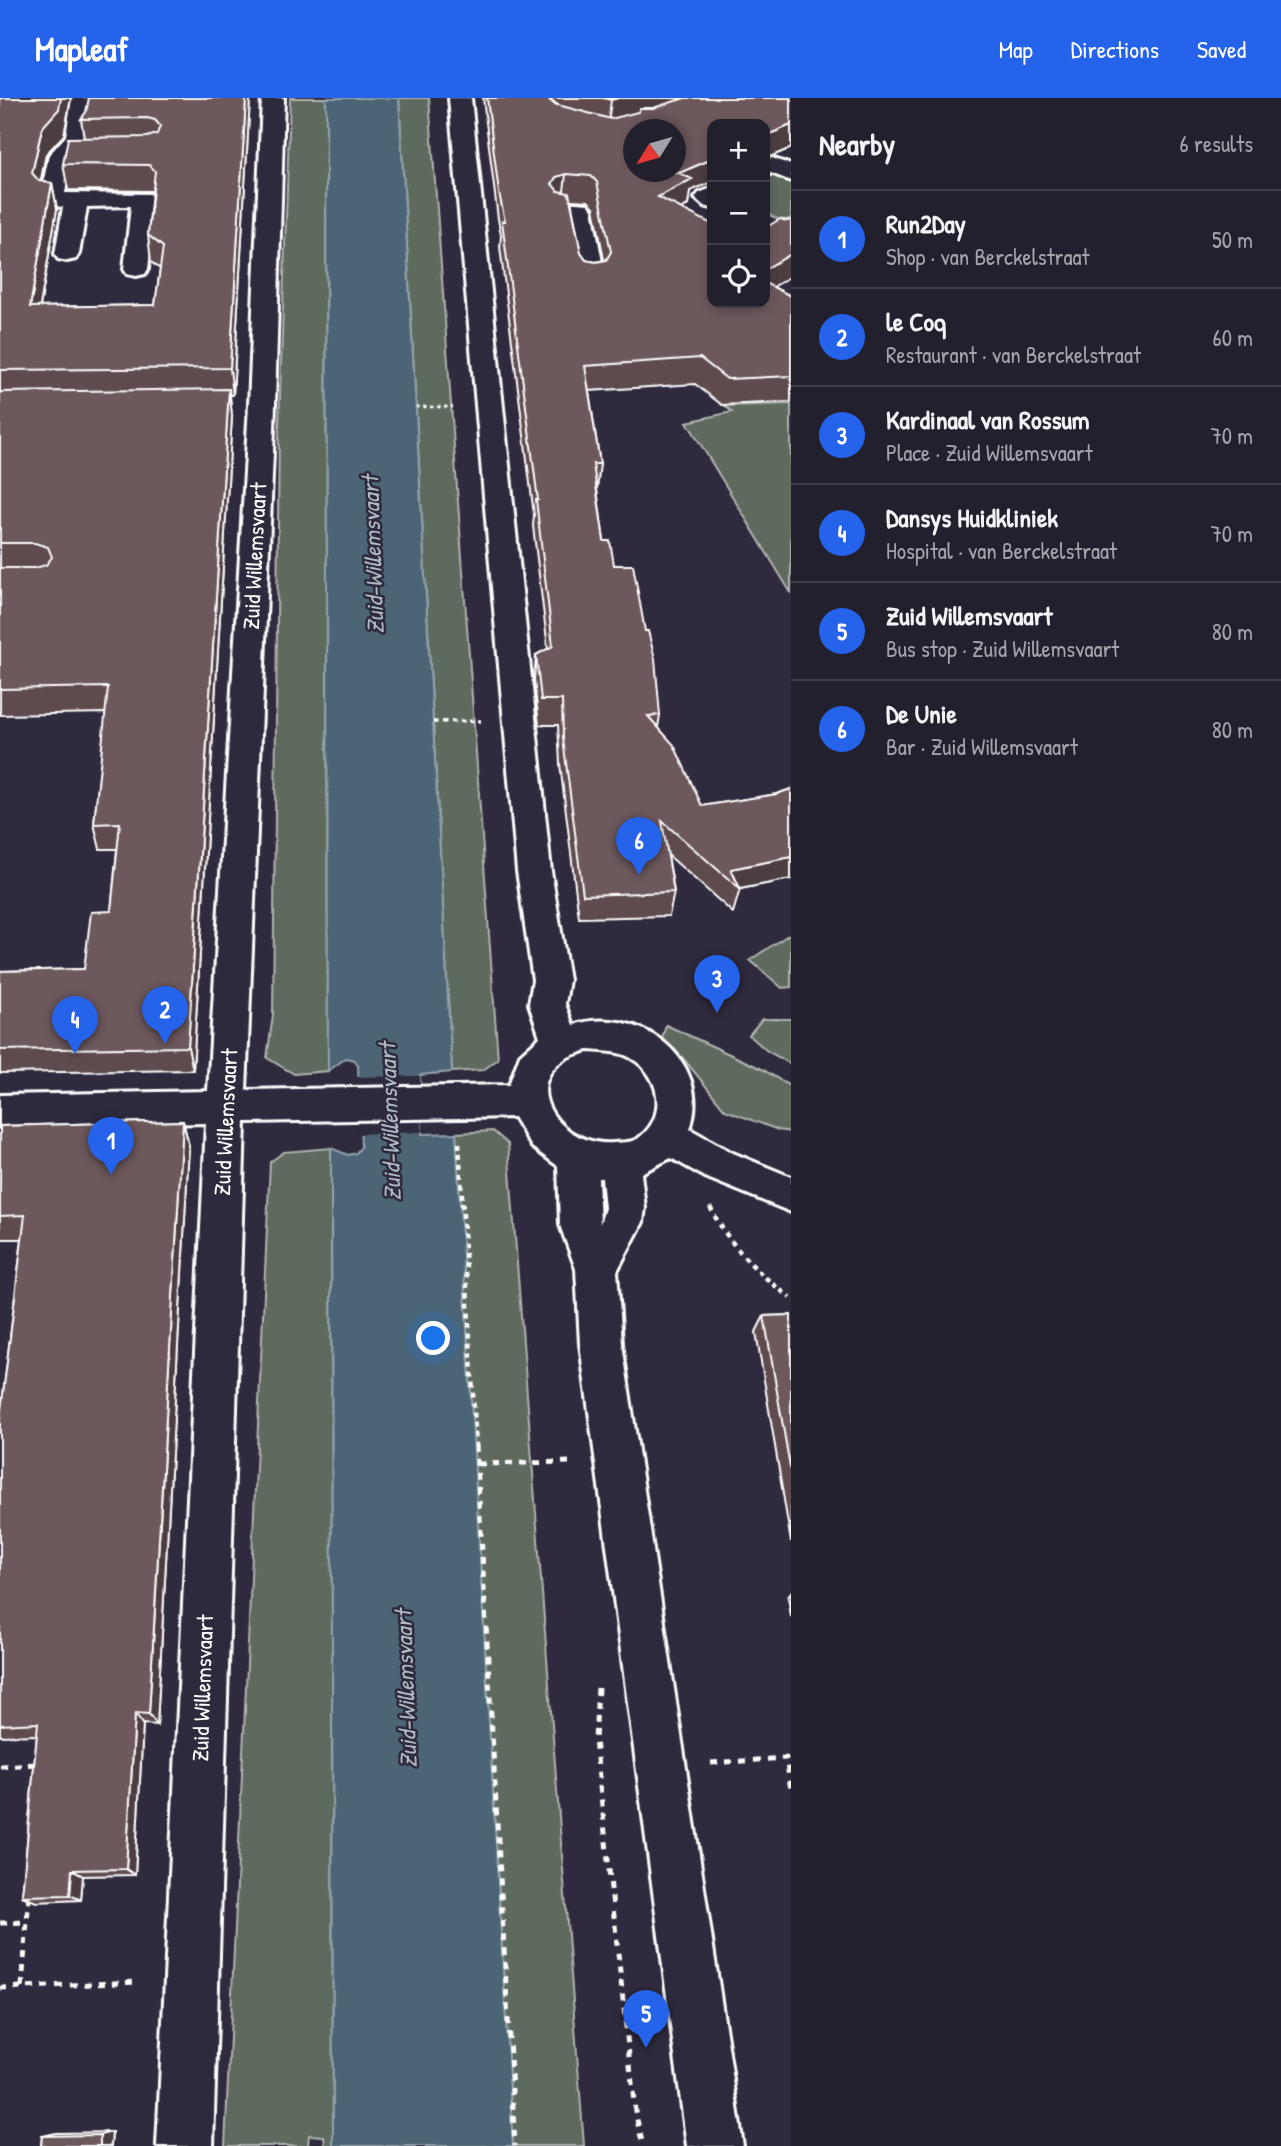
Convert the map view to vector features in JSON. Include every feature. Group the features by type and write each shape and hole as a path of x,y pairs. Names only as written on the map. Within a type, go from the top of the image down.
{"street":[{"path":"83,98 77,138 60,155 52,200 144,199 136,269"},
{"name":"Zuid Willemsvaart","path":"184,2146 226,1106 228,742 248,405 273,98"},
{"path":"460,98 484,211 534,871 551,979 547,1004 574,1039"},
{"path":"60,155 137,154"},
{"path":"770,166 791,174"},
{"path":"67,254 76,199"},
{"path":"574,205 593,278"},
{"path":"613,1036 636,1043 657,1057 672,1075 678,1096 677,1117 668,1136 655,1148 639,1157 620,1162 598,1163 558,1148 542,1134 531,1118 526,1101 527,1083 533,1067 545,1053 574,1039 613,1036"},
{"path":"0,1111 526,1101"},
{"path":"668,1136 705,1158 791,1195"},
{"path":"577,1157 580,1225 596,1269 601,1344 715,2146"},
{"path":"596,1269 623,1222 625,1208 620,1162"}],"path":[{"path":"458,1135 515,2146"},
{"path":"705,1158 710,1209 727,1237 765,1279 791,1298"},
{"path":"478,1464 578,1462"},
{"path":"662,1766 786,1758 791,1790"},
{"path":"0,1766 40,1764 39,1777"},
{"path":"22,1987 30,1883"},
{"path":"0,1923 27,1922"},
{"path":"0,1988 191,1979"}],"green space":[{"path":"290,98 326,98 328,1071 294,1074 267,1058 273,1015 279,425"},
{"path":"399,98 429,98 498,1059 483,1070 452,1072"},
{"path":"774,174 791,182 791,218 783,222 770,216 770,176"},
{"path":"791,404 791,593 687,422 732,412 725,406"},
{"path":"791,933 791,987 782,988 750,960"},
{"path":"762,1019 791,1019 791,1064 767,1051 749,1035"},
{"path":"666,1025 762,1069 791,1087 791,1132 778,1130 725,1110 683,1058 662,1039"},
{"path":"493,1131 508,1144 584,2146 513,2146 456,1133"},
{"path":"331,1148 333,2146 325,2146 324,2136 309,2135 308,2146 225,2146 270,1162 284,1152"}],"water":[{"name":"Zuid-Willemsvaart","path":"326,98 399,98 452,1072 420,1075 422,1134 456,1133 513,2146 333,2146 331,1148 348,1155 356,1153 361,1147 358,1066 355,1060 346,1058 328,1071"}],"pier":[{"path":"420,1076 422,1132 356,1134 355,1077"}],"building":[{"path":"0,98 61,98 59,109 42,128 32,173 39,181 52,183 30,307 155,305 163,247 148,235 155,171 149,165 63,164 68,138 147,137 157,134 160,126 155,120 147,118 81,119 86,112 89,98 246,98 230,368 0,370"},
{"path":"487,98 547,98 554,104 611,119 638,112 640,108 653,108 685,98 791,98 791,125 770,134 770,119 707,119 707,161 686,170 686,119 623,119 623,182 686,182 686,176 692,179 658,197 707,222 707,308 770,308 770,286 791,296 791,376 727,379 700,358 585,366 600,464 593,464 604,541 610,541 614,565 633,565 645,631 648,631 655,659 660,715 648,716 674,745 702,806 777,794 791,789 791,857 731,869 740,889 662,821 674,892 583,895 563,739 562,700 541,700 536,655 553,646 538,500 502,221 505,221","holes":["566,174 591,176 597,182 611,252 606,260 596,262 586,260 581,253 569,193 558,191 552,184 556,177"]},
{"path":"780,219 791,220 791,254 770,266 770,245 770,225"},
{"path":"229,389 188,1047 0,1050 0,971 84,969 91,912 111,911 120,823 94,824 108,687 0,689 0,568 35,568 46,565 52,557 48,547 35,543 0,543 0,392"},
{"path":"183,1121 149,1714 135,1713 126,1869 72,1870 70,1895 22,1896 38,1723 0,1725 0,1419 25,1215 0,1216 0,1126"},
{"path":"791,1315 791,1473 764,1316"},
{"path":"100,2135 100,2146 41,2146 42,2136"}],"place":[{"name":"De Unie","path":"639,875"},
{"name":"Kardinaal van Rossum","path":"717,1013"},
{"name":"le Coq","path":"165,1044"},
{"name":"Dansys Huidkliniek","path":"75,1054"},
{"name":"Run2Day","path":"111,1175"},
{"name":"Zuid Willemsvaart","path":"646,2048"}]}
